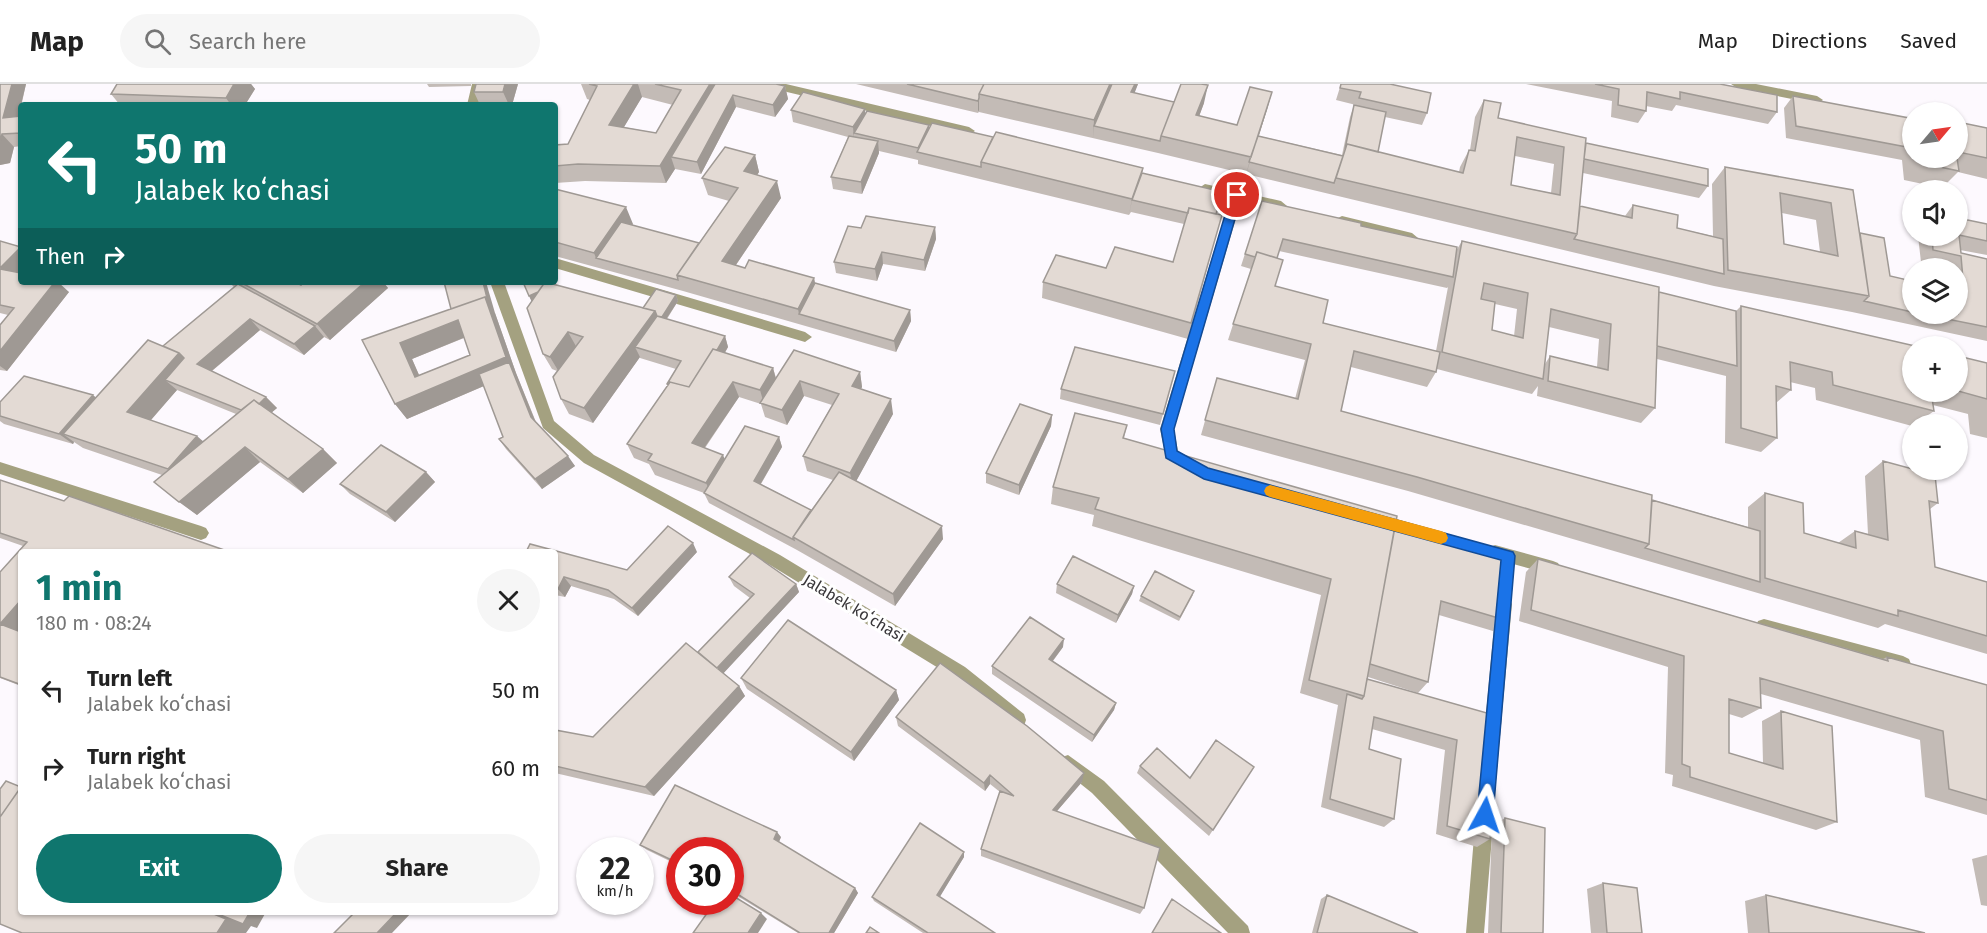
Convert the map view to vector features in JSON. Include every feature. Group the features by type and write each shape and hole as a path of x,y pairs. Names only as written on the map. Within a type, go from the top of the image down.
{"street":[{"path":"474,102 478,84"},
{"path":"770,84 980,134"},
{"path":"1737,84 1831,103"},
{"path":"1190,184 1295,210"},
{"path":"1196,468 1171,454 1167,429 1237,195"},
{"path":"1330,218 1423,241"},
{"path":"558,264 806,337"},
{"name":"Jalabek koʻchasi","path":"498,285 548,424 589,459 775,560 950,666 1029,730"},
{"path":"0,468 201,533"},
{"path":"1486,550 1508,562 1565,571"},
{"path":"1490,756 1505,591"},
{"path":"1748,621 1919,668"},
{"path":"1055,751 1098,787 1241,933"},
{"path":"1475,933 1486,803"}],"building":[{"path":"0,84 12,84 3,118 18,116 18,133 2,134 0,142"},
{"path":"117,84 234,84 226,98 111,94"},
{"path":"476,84 505,84 503,92 474,92"},
{"path":"589,84 634,84 609,125 656,133 681,90 655,84 710,84 660,166 558,166 558,145 568,144 597,86"},
{"path":"715,84 785,86 773,105 733,95 697,162 671,157"},
{"path":"907,84 984,84 978,101"},
{"path":"984,84 1110,84 1094,120 979,94"},
{"path":"1112,84 1135,84 1131,92 1174,102 1160,141 1094,126"},
{"path":"1181,84 1208,85 1196,115 1237,125 1250,87 1272,92 1251,157 1161,136"},
{"path":"1341,84 1390,84 1431,93 1427,113 1359,98 1361,92 1340,88"},
{"path":"1595,84 1720,84 1777,95 1777,112 1680,92 1680,99 1647,92 1646,111 1618,105 1619,89"},
{"path":"803,92 865,109 853,127 791,110"},
{"path":"1793,96 1902,117 1902,146 1796,126"},
{"path":"1484,100 1501,103 1498,118 1586,138 1577,234 1336,178 1347,144 1463,173 1469,150 1475,151","holes":["1517,137 1564,147 1560,195 1511,185"]},
{"path":"1354,105 1386,112 1378,152 1347,144 1345,149"},
{"path":"867,111 929,125 918,148 854,133"},
{"path":"932,123 993,137 981,162 981,167 917,152"},
{"path":"1968,124 1987,128 1987,158 1968,154"},
{"path":"996,132 1143,168 1132,199 981,162"},
{"path":"849,136 878,141 861,182 831,177"},
{"path":"1258,136 1343,156 1334,183 1249,162"},
{"path":"1586,143 1708,169 1708,186 1584,159"},
{"path":"725,147 755,155 744,171 777,181 722,261 745,268 749,260 814,278 798,309 677,275 738,188 702,178"},
{"path":"1725,167 1853,190 1869,296 1728,270","holes":["1780,193 1831,203 1838,256 1784,244"]},
{"path":"1142,173 1223,192 1216,214 1189,208 1188,213 1132,200"},
{"path":"558,190 626,207 594,253 558,243"},
{"path":"1262,201 1457,247 1453,277 1283,239 1277,258 1257,252 1255,257 1245,254"},
{"path":"1633,205 1678,215 1677,228 1723,239 1724,274 1574,239 1577,234 1580,206 1632,218"},
{"path":"1189,208 1222,215 1191,323 1043,282 1056,255 1106,268 1115,247 1173,262"},
{"path":"866,216 935,227 924,260 882,252 875,269 834,262 848,226 861,228"},
{"path":"1968,220 1987,224 1987,241 1968,237"},
{"path":"621,222 699,243 677,275 678,280 596,258"},
{"path":"1860,233 1884,238 1890,276 1902,279 1902,310 1864,301 1869,296"},
{"path":"0,241 18,246 18,250 0,268"},
{"path":"1462,241 1659,287 1655,408 1548,381 1550,356 1608,370 1611,324 1551,309 1543,379 1442,352","holes":["1484,283 1528,293 1523,338 1492,330 1495,302 1481,299"]},
{"path":"1933,246 1960,246 1961,253 1987,259 1987,327 1968,323 1968,258 1933,250"},
{"path":"1257,252 1283,260 1275,286 1328,300 1323,323 1440,352 1436,372 1354,351 1341,411 1652,495 1649,544 1417,477 1205,420 1217,378 1298,399 1311,344 1233,324"},
{"path":"0,269 18,272 18,285 53,285 0,351 0,325 14,308 0,305"},
{"path":"815,283 910,310 894,341 799,314"},
{"path":"237,285 315,326 294,344 250,319 197,364 266,397 259,404 254,400 241,410 165,380 184,358 179,353 163,346"},
{"path":"246,285 362,285 317,324"},
{"path":"445,285 484,285 488,302 485,297 451,309"},
{"path":"524,285 543,285 538,292 529,296"},
{"path":"543,285 556,285 655,311 584,408 561,399 553,377 583,337 568,332 550,357 543,354 527,308"},
{"path":"656,289 676,295 662,317 657,316 655,311 643,308"},
{"path":"1659,292 1736,311 1737,366 1657,346"},
{"path":"485,297 506,357 395,404 362,340","holes":["458,320 470,355 415,377 400,343"]},
{"path":"1741,306 1902,343 1902,402 1933,402 1934,411 1833,385 1832,372 1790,362 1791,390 1776,386 1777,438 1741,428"},
{"path":"657,316 725,336 717,350 713,349 689,387 670,382 667,384 681,361 635,347"},
{"path":"148,340 179,353 127,412 197,436 168,469 63,434"},
{"path":"1075,347 1175,371 1163,414 1061,389"},
{"path":"713,349 773,368 760,390 733,382 692,443 723,455 706,483 648,460 652,454 627,444 670,382 689,387"},
{"path":"794,350 860,372 852,386 891,399 850,473 803,456 839,394 800,381 782,410 760,403"},
{"path":"1968,358 1987,363 1987,399 1968,394"},
{"path":"509,362 531,417 568,456 535,479 499,439 503,437 479,374"},
{"path":"24,376 93,395 59,434 0,416 0,402"},
{"path":"254,400 323,449 288,479 245,447 179,502 154,482"},
{"path":"1020,404 1052,415 1019,485 986,473"},
{"path":"1075,413 1127,425 1123,438 1397,516 1364,696 1309,680 1331,579 1095,509 1099,498 1053,487"},
{"path":"745,426 779,437 754,481 811,510 793,537 794,540 704,493"},
{"path":"381,445 426,472 386,512 340,484"},
{"path":"1883,461 1902,466 1902,480 1936,480 1938,503 1929,501 1935,567 1987,582 1987,636 1898,610 1898,616 1765,578 1765,493 1803,503 1804,533 1856,548 1855,531 1888,540"},
{"path":"839,472 942,526 893,594 793,537"},
{"path":"0,480 64,501 69,496 221,549 21,549 27,542 0,533"},
{"path":"1652,500 1760,531 1760,582 1645,548 1649,544"},
{"path":"1396,520 1513,553 1505,620 1441,601 1428,682 1370,664"},
{"path":"668,526 693,543 632,608 608,590 564,577 558,589 558,552 627,570"},
{"path":"530,544 549,549 528,549"},
{"path":"18,552 18,603 0,624 0,572"},
{"path":"752,553 796,584 717,668 698,652 754,594 729,577"},
{"path":"1073,556 1134,586 1118,615 1057,584"},
{"path":"1538,559 1888,661 1887,657 1987,685 1987,800 1949,789 1943,731 1760,678 1761,708 1729,699 1729,753 1783,769 1781,711 1832,726 1837,822 1690,777 1690,767 1682,764 1684,656 1531,610"},
{"path":"1155,571 1194,591 1180,617 1141,596"},
{"path":"1030,617 1064,639 1049,659 1116,703 1094,735 992,666"},
{"path":"788,620 896,690 851,752 741,678"},
{"path":"0,624 18,631 18,684 0,677"},
{"path":"686,643 739,686 645,787 558,767 558,731 593,737"},
{"path":"940,663 1027,726 1084,773 1053,810 1160,848 1144,908 981,849 1000,791 1014,796 990,775 984,783 896,717"},
{"path":"1367,679 1501,717 1490,839 1447,826 1457,740 1374,717 1369,749 1401,759 1394,819 1330,799 1347,694 1362,699"},
{"path":"1216,740 1254,767 1213,830 1140,766 1157,748 1190,778"},
{"path":"6,781 18,786 18,791 0,817 0,789"},
{"path":"675,785 777,832 774,839 855,888 829,933 800,933 744,898 744,837 666,837 666,857 654,852 654,837 645,837"},
{"path":"18,791 18,915 216,915 226,919 217,933 22,933 0,924 0,817"},
{"path":"1505,818 1545,828 1543,933 1501,933"},
{"path":"920,823 964,852 937,895 995,933 928,933 872,897"},
{"path":"1603,883 1637,888 1642,933 1607,933"},
{"path":"1327,895 1418,933 1317,933"},
{"path":"1766,895 1925,933 1769,933"},
{"path":"1172,899 1221,933 1152,933"},
{"path":"744,903 761,913 748,933 693,933 706,915 744,915"},
{"path":"220,915 248,915 243,924"},
{"path":"352,915 394,915 377,933 334,933"},
{"path":"870,927 879,933 866,933"}],"slow traffic":[{"path":"1270,491 1441,538"}],"route":[{"path":"1237,195 1167,429 1171,454 1204,473 1508,556 1485,815"}]}
